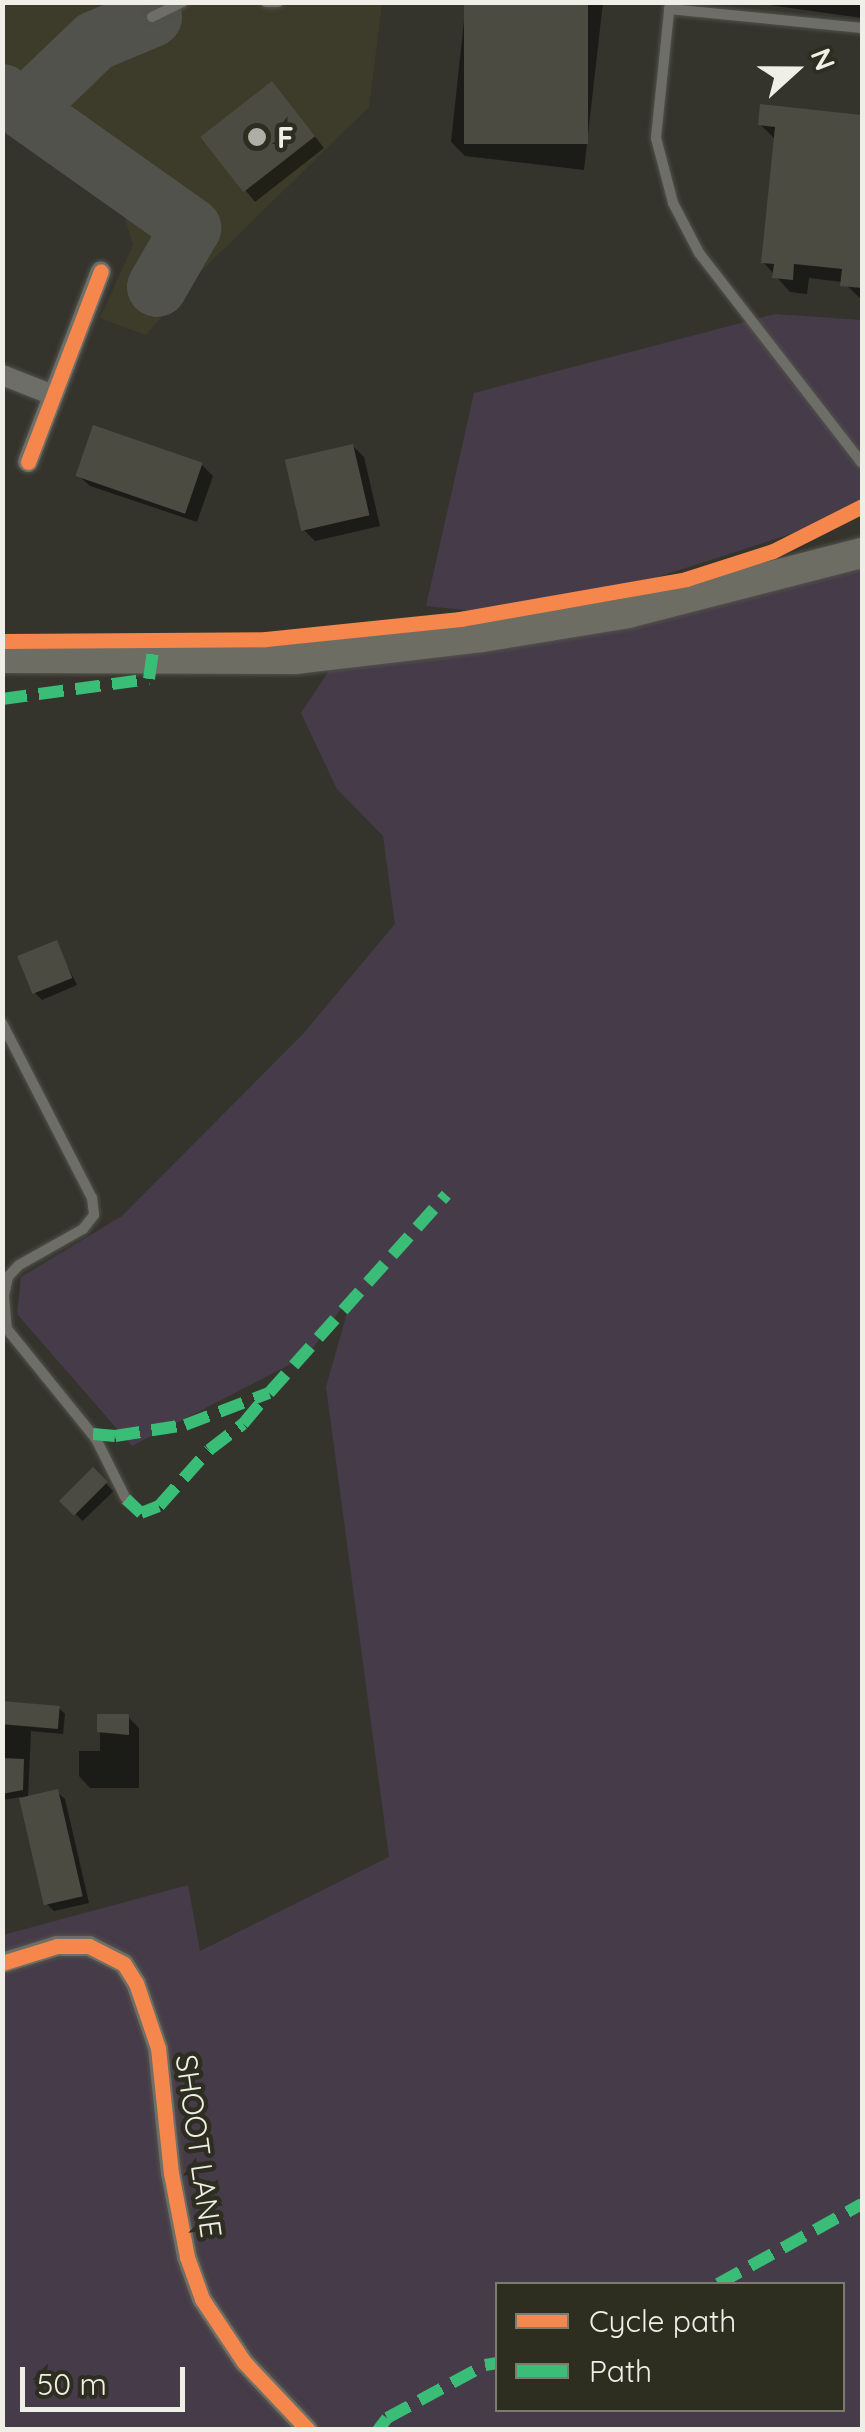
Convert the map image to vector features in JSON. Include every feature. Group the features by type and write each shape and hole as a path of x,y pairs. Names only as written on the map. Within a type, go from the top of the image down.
{"main road":[{"path":"2,658 294,659 482,638 628,613 862,554"}],"street":[{"path":"28,462 101,271"},
{"path":"2,375 53,395"},
{"name":"SHOOT LANE","path":"2,1962 72,1944 107,1953 130,1974 149,2014 158,2048 171,2173 187,2257 202,2299 244,2362 308,2430"}],"lane":[{"path":"152,16 183,2"},
{"path":"266,2 278,2"},
{"path":"862,28 669,6 656,138 673,203 699,253 862,463"},
{"path":"2,1023 92,1198 94,1215 83,1229 19,1264 8,1277 4,1296 7,1329 96,1439 126,1499"}],"shaded area":[{"path":"2,3 382,3 369,107 197,275 146,335 100,318 133,245 123,212 3,120"},
{"path":"775,314 862,320 862,511 633,585 484,612 426,606 474,393"},
{"path":"862,565 862,2429 3,2430 3,1935 188,1885 200,1951 389,1857 326,1387 353,1292 308,1355 132,1446 17,1314 21,1277 122,1216 303,1034 395,924 383,836 337,789 301,713 335,662"}],"building":[{"path":"464,2 588,2 588,144 464,144"},
{"name":"F","path":"272,81 315,136 243,192 200,137"},
{"path":"760,104 862,115 862,288 840,286 842,269 794,264 793,280 772,278 774,264 761,263 775,127 758,125"},
{"path":"93,425 203,463 185,514 75,476"},
{"path":"353,444 369,515 301,531 285,460"},
{"path":"57,940 72,978 32,994 17,956"},
{"path":"93,1467 108,1482 74,1516 59,1501"},
{"path":"2,1701 60,1706 58,1729 2,1724"},
{"path":"97,1714 129,1714 129,1735 97,1732"},
{"path":"2,1758 24,1759 23,1790 2,1794"},
{"path":"58,1789 83,1896 44,1905 19,1798"}],"taxiway":[{"path":"24,109 95,41 152,17"},
{"path":"2,94 191,228 157,287"}],"marked path":[{"path":"2,699 149,679 154,643"},
{"path":"93,1434 115,1436 185,1425 269,1393 446,1195"},
{"path":"126,1499 141,1513 159,1506 209,1450 243,1424 266,1397"},
{"path":"722,2282 862,2204"},
{"path":"378,2430 387,2418 485,2365 495,2363"}],"cycle path":[{"path":"28,462 101,271"},
{"path":"2,641 266,639 460,619 686,579 773,551 862,506"},
{"path":"2,1963 57,1946 89,1946 124,1964 136,1983 158,2048 171,2173 187,2257 202,2299 244,2362 308,2430"}],"place":[{"name":"F","path":"257,137"}]}
